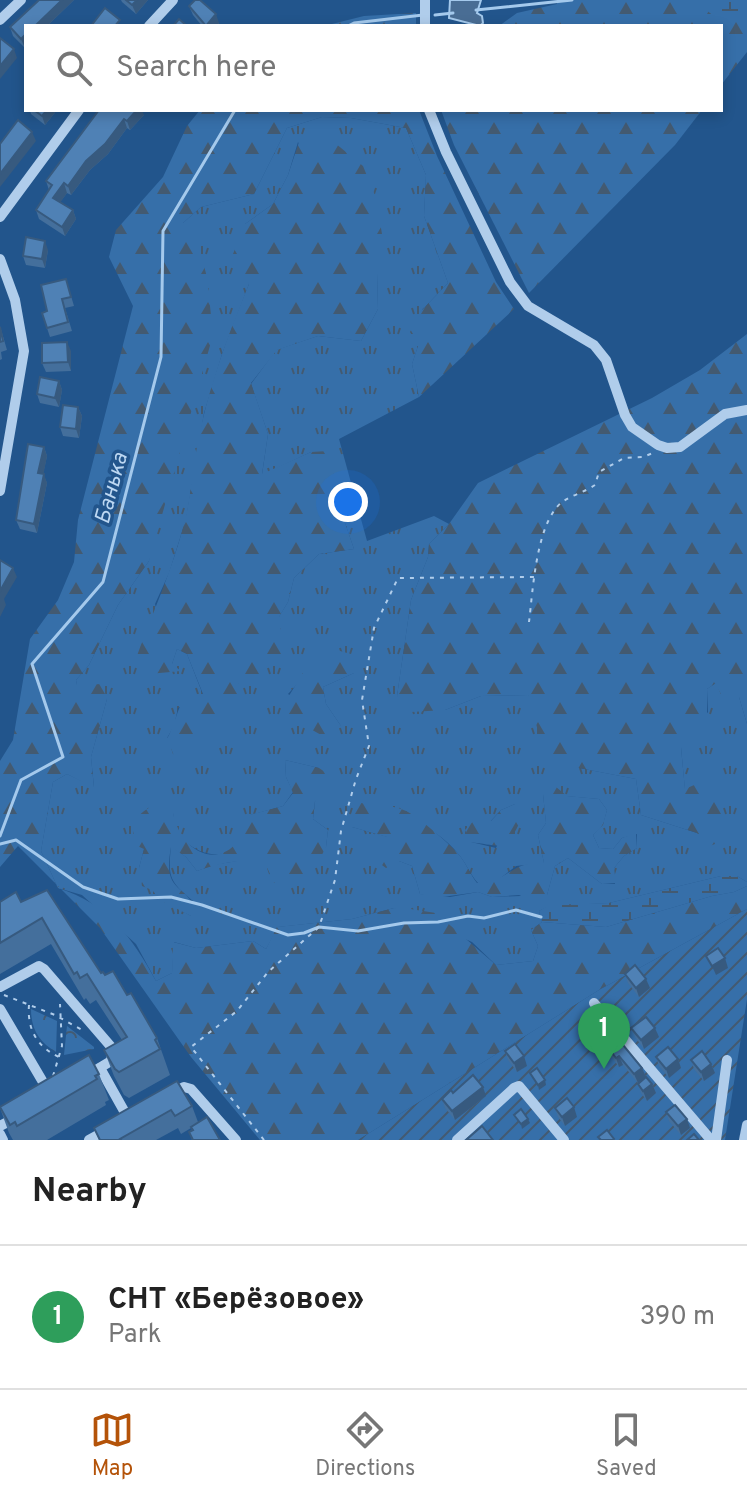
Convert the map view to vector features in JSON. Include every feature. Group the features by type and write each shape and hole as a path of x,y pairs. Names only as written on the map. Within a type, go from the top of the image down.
{"street":[{"path":"0,20 21,0"},
{"path":"151,24 173,0"},
{"path":"425,0 425,24"},
{"path":"0,217 78,112"},
{"path":"430,112 446,152 510,282 528,306 594,345 606,360 632,427 658,445 680,447 725,414 747,410"},
{"path":"0,259 15,300 24,351 0,491"},
{"path":"0,426 13,423"},
{"path":"0,989 39,966 110,1043 114,1054 111,1061 76,1082"},
{"path":"594,1003 713,1140"},
{"path":"0,1009 52,1096"},
{"path":"713,1140 727,1060"},
{"path":"100,1068 128,1118"},
{"path":"457,1140 519,1086 564,1140"},
{"path":"167,1096 187,1087 194,1092 215,1125 236,1140"},
{"path":"41,1103 64,1089"},
{"path":"4,1121 30,1109"},
{"path":"89,1140 141,1110"},
{"path":"745,1140 747,1125"},
{"path":"0,1134 3,1140"}],"path":[{"path":"529,622 534,577 546,526 559,504 595,485 599,472 624,458 643,457 654,452 658,445"},
{"path":"264,1140 191,1047 237,1011 268,972 319,927 335,880 341,831 369,746 362,700 374,628 398,578 534,577"},
{"path":"0,989 88,1035"},
{"path":"52,1096 53,1077 62,1046 58,996"},
{"path":"29,1004 29,1025 35,1038 45,1049 59,1057"}],"green space":[{"path":"557,0 747,0 747,52 723,82 723,24 502,24 517,13 557,4"},
{"path":"694,0 747,0 747,8 721,22"},
{"path":"416,13 416,24 332,24 364,16"},
{"path":"198,112 420,112 496,282 514,309 419,397 412,364 418,346 410,332 422,310 448,283 424,216 426,175 406,128 351,118 322,117 287,128 254,194 201,207 183,223 195,233 207,277 213,335 149,561 118,605 89,665 76,680 77,685 102,684 107,699 91,757 94,788 67,774 53,782 41,851 56,884 18,846 0,867 0,761 13,740 30,639 58,600 74,562 78,520 133,306 109,257 116,230 163,177 187,126"},
{"path":"442,112 700,112 675,145 529,293 454,145"},
{"path":"322,117 351,118 406,128 426,175 424,216 448,283 422,310 418,346 412,364 419,397 339,439 367,541 434,516 449,524 429,544 428,557 411,600 397,696 445,710 481,696 528,695 579,768 636,779 641,815 697,833 685,790 681,747 708,712 707,689 717,682 739,697 747,724 747,882 737,876 721,876 609,903 549,906 539,911 542,922 531,930 538,946 533,961 496,965 472,942 394,908 352,919 278,927 266,949 253,941 196,948 174,942 172,973 156,981 136,944 82,895 58,888 41,851 53,782 67,774 94,787 91,757 107,699 77,685 76,680 89,665 118,605 149,561 183,223 201,207 254,194 287,128","holes":["298,142 377,273 378,309 361,341 318,336 276,350 251,384 268,434 262,475 311,452 343,517 354,549 319,554 294,578 288,602 238,684 167,738 174,726 178,708 203,695 187,654 177,649 172,664 155,604 169,573 186,519 204,413 222,354 249,284 245,224 273,204 288,175","354,673 323,687 326,704 341,726 288,694 300,681","285,760 319,768 313,819 328,830 326,847 266,864 249,859 197,871 186,857 171,846 172,878 193,901 191,916 160,897 139,868 144,849 173,813 177,832 189,845 205,853 222,854 240,842 250,815 283,806 293,792 286,777","543,794 599,799 607,810 603,824 593,835 599,848 613,849 622,838 637,834 637,848 624,856 614,868 615,884 602,884 568,858 555,866 547,895 492,897 478,892 450,897 420,894 412,866 399,861 388,837 352,827 406,811 454,849 478,883 494,883 516,866 544,863 538,835 546,823","515,804 496,848 471,842 501,810"]},
{"path":"299,142 335,143 363,166 376,198 382,234 377,273 378,309 361,341 318,336 277,350 251,383 268,434 262,474 311,452 328,451 343,517 354,549 319,554 294,578 288,602 279,617 284,651 258,677 238,684 242,698 235,714 186,761 175,758 167,739 186,695 203,694 187,654 177,649 172,664 181,671 149,674 134,664 180,538 206,405 249,284 233,254 245,224 273,204 288,175"},
{"path":"747,334 747,724 739,697 722,697 716,683 707,689 707,736 692,735 681,748 685,789 701,782 718,789 726,839 708,847 697,833 641,815 636,779 579,768 545,756 528,695 481,696 445,710 411,712 397,696 411,600 428,557 429,544 449,524 478,483 652,398 700,370"},
{"path":"340,651 358,656 354,673 323,687 326,704 341,726 323,736 280,712 307,664 323,655"},
{"path":"285,760 319,768 334,778 332,795 315,801 313,819 328,830 326,847 309,880 292,884 274,883 266,865 249,861 223,863 197,871 186,857 171,847 169,863 172,881 187,896 198,915 191,916 162,901 152,890 142,886 139,868 144,849 135,845 134,824 143,812 156,804 173,813 179,830 198,851 222,853 233,846 242,834 249,815 283,806 293,793 286,777"},
{"path":"556,787 567,796 599,799 607,810 603,825 593,835 599,848 613,849 622,838 636,833 637,848 624,856 614,868 616,883 602,884 568,858 555,866 547,895 533,901 519,895 492,897 478,892 435,898 420,894 412,866 399,861 386,868 375,860 376,846 387,837 352,827 355,809 361,803 401,809 450,845 477,883 487,882 524,865 544,863 538,835 546,823 543,794"},
{"path":"515,804 523,816 508,841 499,845 470,842 465,830 478,816 491,821 501,810"},
{"path":"721,876 737,876 747,882 747,886 606,927 542,922 539,911 549,905 609,903"},
{"path":"747,886 747,909 599,990 358,1140 260,1140 191,1057 100,928 61,889 91,903 117,924 138,950 156,981 172,973 173,942 196,948 253,941 266,949 277,927 352,919 394,908 436,913 496,965 533,961 538,946 531,930 542,922 606,927"},
{"path":"747,909 747,999 725,1140 358,1140 599,990"},
{"path":"31,1009 57,1021 56,1052 37,1034"},
{"path":"67,1026 94,1047 94,1049 64,1055"}],"shaded area":[{"path":"450,0 481,0 477,13 482,16 482,24 449,18"}],"building":[{"path":"39,0 62,0 37,24 24,24 21,39 10,27"},
{"path":"200,0 216,14 204,24 189,6"},
{"path":"105,8 120,20 117,24 93,24"},
{"path":"0,38 14,49 0,66"},
{"path":"98,112 135,112 127,121 124,119 68,186 64,183 53,198 73,210 62,227 36,210 52,185 46,181"},
{"path":"18,120 32,132 0,174 0,144"},
{"path":"26,237 45,241 42,259 23,256"},
{"path":"66,279 71,297 62,299 68,322 47,328 42,313 47,311 41,285"},
{"path":"67,342 68,362 42,363 42,343"},
{"path":"40,377 59,381 55,398 37,394"},
{"path":"63,405 78,407 76,429 60,427"},
{"path":"28,444 44,447 38,473 44,474 34,524 16,520"},
{"path":"0,560 13,568 0,591"},
{"path":"47,890 101,973 105,975 113,971 127,995 131,993 157,1038 155,1040 160,1049 119,1072 104,1050 127,1037 87,974 80,978 77,972 74,974 42,918 0,943 0,902 16,892 21,902"},
{"path":"718,948 725,958 712,966 706,956"},
{"path":"635,965 646,979 636,988 625,974"},
{"path":"646,1017 655,1028 641,1040 631,1028"},
{"path":"598,1018 642,1068 634,1074 619,1056 616,1058 590,1024"},
{"path":"515,1044 524,1056 514,1063 505,1051"},
{"path":"668,1047 678,1059 666,1069 656,1057"},
{"path":"702,1051 711,1064 701,1072 691,1060"},
{"path":"89,1055 99,1074 95,1076 97,1079 17,1126 15,1122 10,1125 0,1107"},
{"path":"537,1068 545,1080 538,1085 530,1073"},
{"path":"473,1075 483,1087 452,1111 442,1099"},
{"path":"646,1077 652,1084 643,1091 638,1084"},
{"path":"177,1081 192,1106 175,1116 171,1110 121,1140 100,1140 94,1128"},
{"path":"567,1098 574,1107 562,1117 555,1108"},
{"path":"675,1105 687,1119 678,1126 666,1112"},
{"path":"521,1109 528,1119 521,1124 514,1115"},
{"path":"207,1117 220,1140 193,1140 189,1132 193,1130 191,1127"},
{"path":"482,1126 493,1140 466,1140"},
{"path":"607,1130 614,1139 601,1140 598,1137"}],"waterway":[{"name":"Банька","path":"476,10 572,0"},
{"name":"Банька","path":"435,15 453,13"},
{"name":"Банька","path":"352,24 423,15"},
{"name":"Банька","path":"0,836 21,780 63,757 32,664 103,582 161,357 163,231 234,112"},
{"path":"0,844 16,840 83,887 118,899 171,897 288,935 319,927 358,931 468,916 484,918 516,910 541,917"}],"place":[{"name":"СНТ «Берёзовое»","path":"604,1069"}]}
